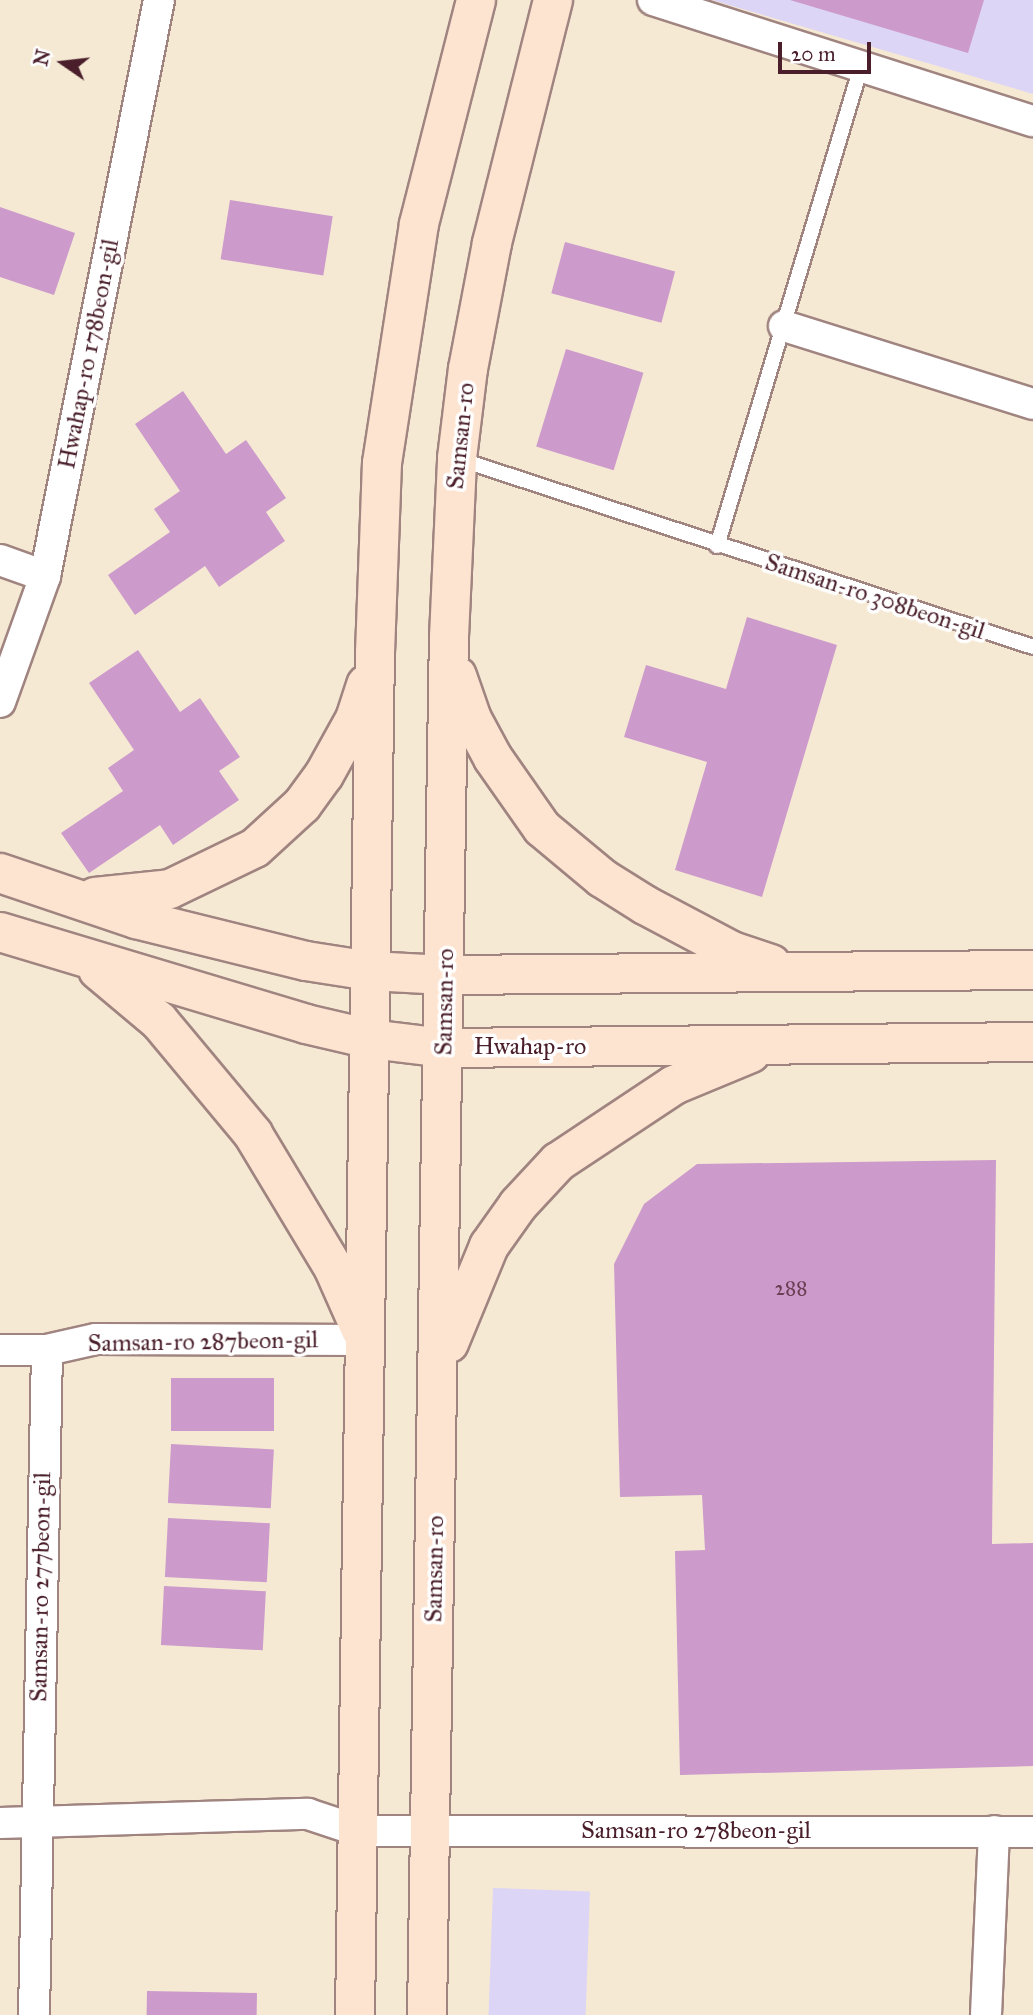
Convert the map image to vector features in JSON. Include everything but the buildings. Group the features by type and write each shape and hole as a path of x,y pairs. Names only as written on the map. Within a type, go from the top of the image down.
{"main road":[{"path":"355,2015 375,653 382,463 419,224 476,0"},
{"name":"Samsan-ro","path":"427,2015 449,637 457,458 468,369 492,243 554,0"},
{"path":"449,637 472,719 518,799 542,828 602,878 689,930 769,964 811,972"},
{"path":"61,894 114,897 170,889 255,848 302,804 330,766 355,719 375,653"},
{"path":"0,873 149,922 306,961 370,971 445,975 1033,971"},
{"name":"Hwahap-ro","path":"0,932 370,1040 444,1048 1033,1042"},
{"path":"80,957 159,1021 253,1134 334,1269 366,1340"},
{"path":"438,1393 454,1326 489,1246 518,1205 558,1162 674,1085 775,1045"}],"street":[{"name":"Hwahap-ro 178beon-gil","path":"0,702 45,576 159,0"},
{"path":"653,0 1033,121"},
{"path":"784,326 1033,404"},
{"path":"0,560 45,576"},
{"name":"Samsan-ro 287beon-gil","path":"0,1350 47,1350 96,1339 366,1340"},
{"name":"Samsan-ro 277beon-gil","path":"34,2015 34,1823 47,1350"},
{"path":"0,1823 308,1814 359,1831"},
{"name":"Samsan-ro 278beon-gil","path":"359,1831 1033,1832"},
{"path":"986,2015 994,1831"}],"lane":[{"path":"717,546 861,67"},
{"name":"Samsan-ro 308beon-gil","path":"457,458 717,546 1033,648"}],"shaded area":[{"path":"712,0 1033,0 1033,94"},
{"path":"493,1888 590,1891 586,2015 489,2015"}]}
